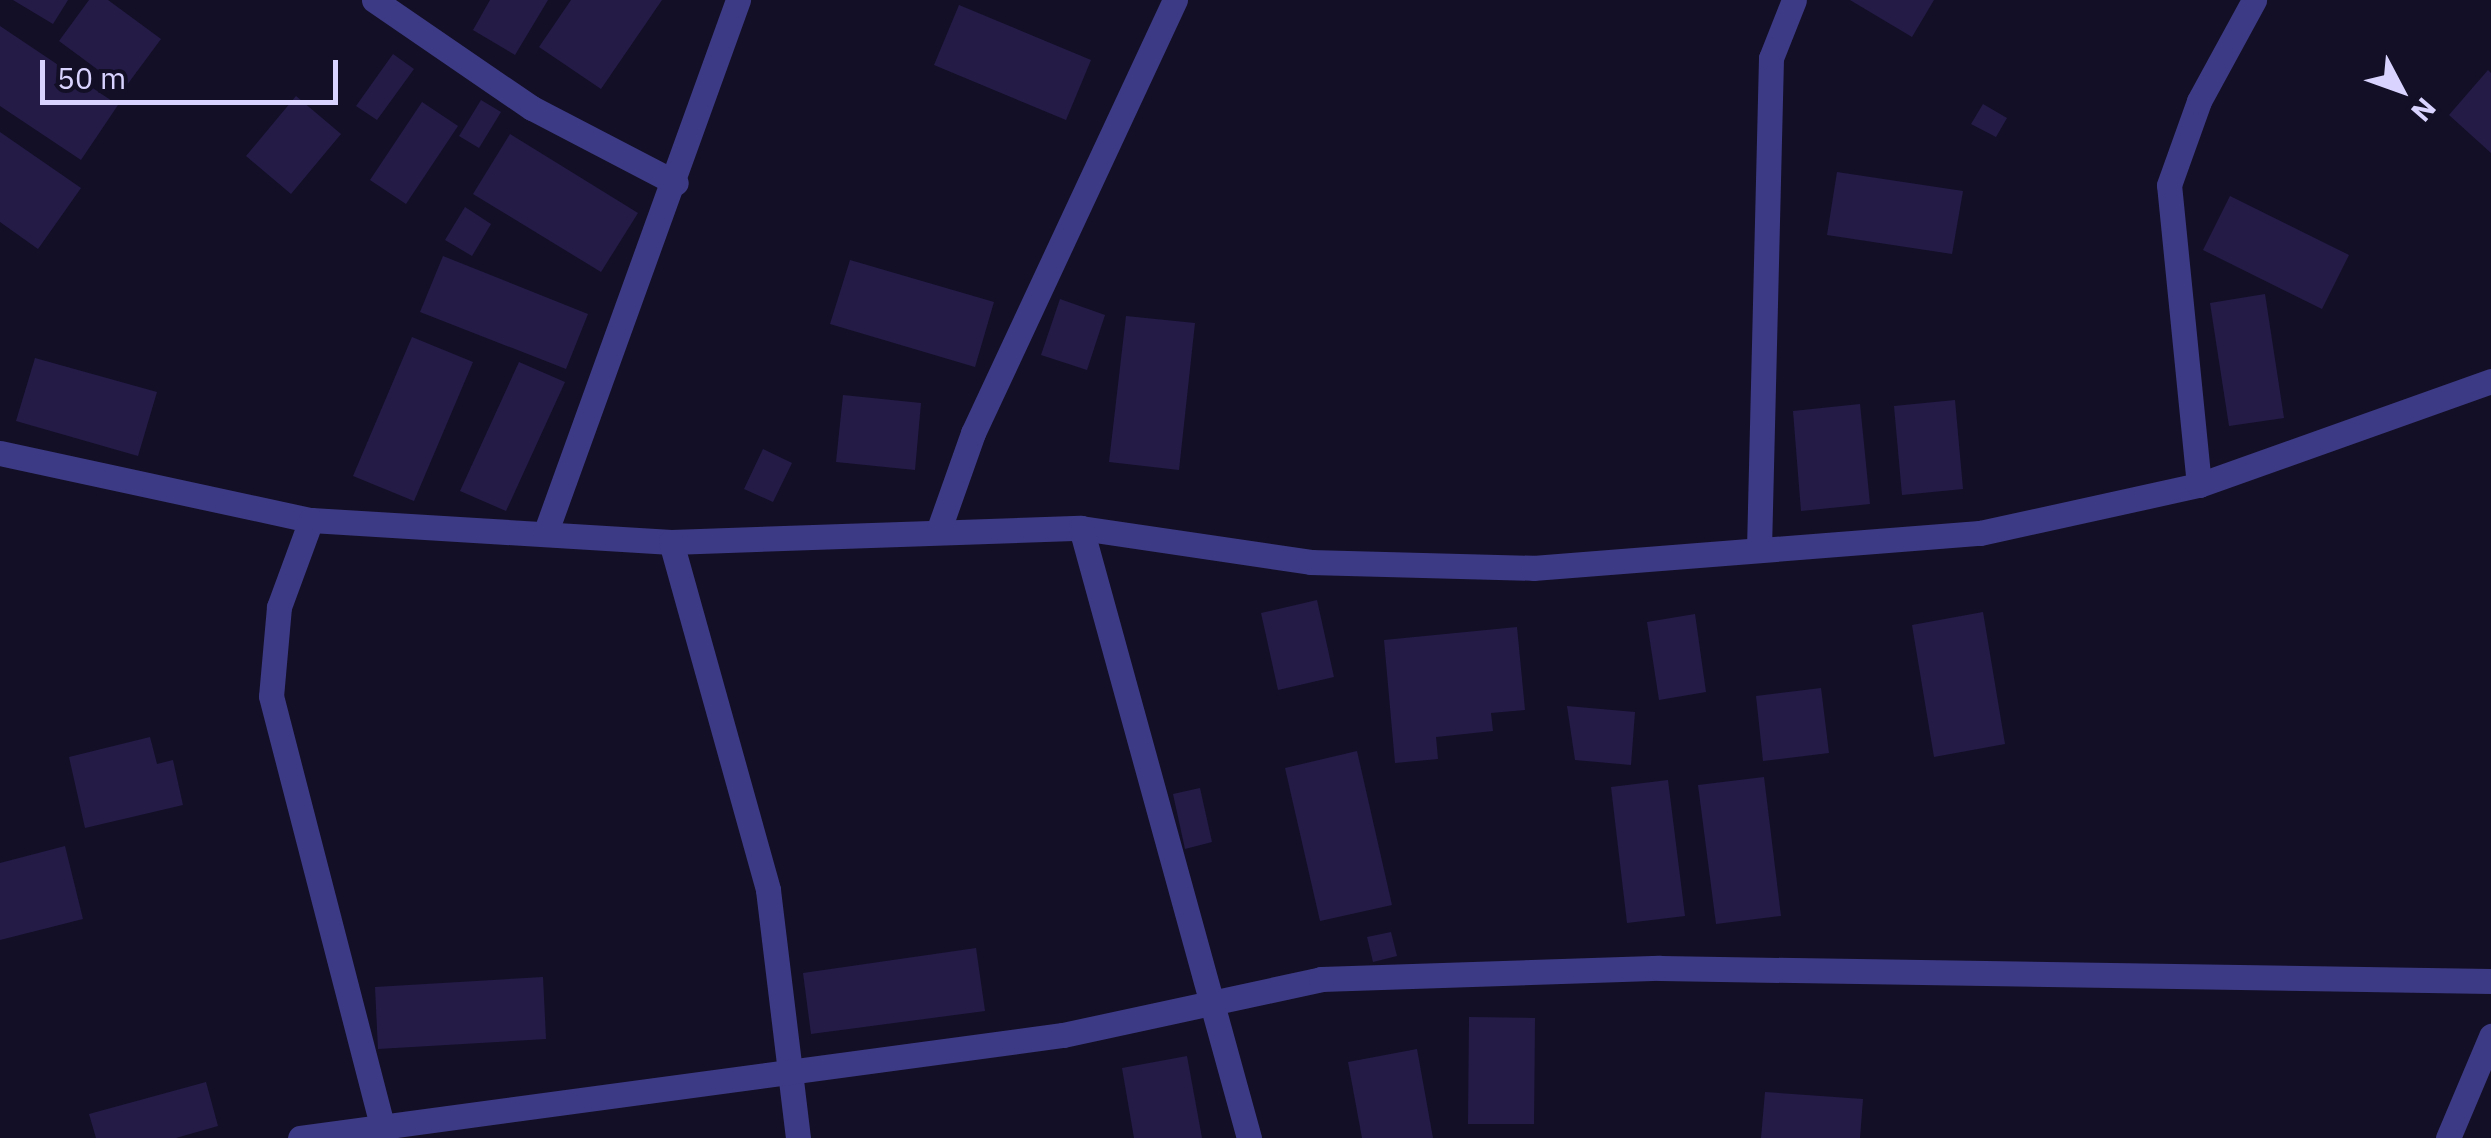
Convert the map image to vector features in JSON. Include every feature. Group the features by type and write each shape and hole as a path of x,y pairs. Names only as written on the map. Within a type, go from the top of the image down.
{"street":[{"path":"374,0 532,108 676,183"},
{"path":"545,534 676,183 738,0"},
{"path":"939,529 973,433 1175,0"},
{"path":"1760,549 1771,58 1794,0"},
{"path":"2198,485 2169,184 2199,100 2254,0"},
{"path":"0,453 311,520 671,542 939,529 1081,528 1310,562 1533,568 1760,549 1854,550 1980,534 2198,485 2491,381"},
{"path":"311,520 279,607 271,696 384,1132"},
{"path":"1081,528 1248,1138"},
{"path":"671,542 768,890 793,1071 798,1138"},
{"path":"300,1138 384,1132 1064,1035 1321,979 1643,968 2491,981"},
{"path":"2448,1138 2491,1036"}],"building":[{"path":"13,0 68,0 53,24"},
{"path":"89,0 108,0 161,39 124,89 59,41"},
{"path":"490,0 548,0 515,55 473,30"},
{"path":"571,0 662,0 601,89 539,47"},
{"path":"1850,0 1934,0 1912,37"},
{"path":"959,5 1091,60 1066,120 934,65"},
{"path":"0,26 118,105 81,160 0,106"},
{"path":"393,54 414,69 377,120 356,106"},
{"path":"2488,70 2491,73 2491,153 2449,115"},
{"path":"296,96 341,134 291,194 246,156"},
{"path":"481,100 501,112 479,148 459,136"},
{"path":"422,102 458,126 406,204 370,180"},
{"path":"1983,104 2007,118 1996,137 1971,124"},
{"path":"0,132 81,188 38,249 0,222"},
{"path":"510,134 638,213 601,272 473,194"},
{"path":"1837,172 1963,191 1952,254 1827,235"},
{"path":"2230,196 2349,255 2322,309 2203,250"},
{"path":"465,207 491,224 472,256 445,240"},
{"path":"443,256 588,314 566,369 420,312"},
{"path":"850,260 994,302 975,367 830,324"},
{"path":"2265,294 2284,418 2229,426 2210,303"},
{"path":"1060,299 1105,315 1087,370 1041,355"},
{"path":"1126,316 1195,323 1179,470 1109,462"},
{"path":"412,337 473,362 414,501 353,476"},
{"path":"35,358 157,392 138,456 16,421"},
{"path":"519,362 565,382 506,511 460,491"},
{"path":"843,395 921,403 915,470 836,462"},
{"path":"1955,400 1963,489 1902,495 1894,406"},
{"path":"1860,404 1870,504 1801,511 1793,411"},
{"path":"763,449 792,463 773,502 744,489"},
{"path":"1317,600 1334,677 1278,690 1261,613"},
{"path":"1983,612 2005,744 1934,757 1912,625"},
{"path":"1695,614 1706,692 1659,700 1647,622"},
{"path":"1517,627 1525,710 1491,713 1493,731 1436,737 1438,759 1395,763 1384,640"},
{"path":"1821,688 1829,753 1763,761 1756,696"},
{"path":"1567,706 1635,712 1631,765 1575,760"},
{"path":"150,737 157,764 173,760 183,805 85,828 69,757"},
{"path":"1357,751 1392,905 1320,921 1285,768"},
{"path":"1764,777 1781,916 1716,924 1698,785"},
{"path":"1668,780 1685,916 1627,923 1611,787"},
{"path":"1200,788 1212,842 1185,849 1173,794"},
{"path":"65,846 83,919 0,940 0,863"},
{"path":"1391,932 1397,956 1373,962 1367,937"},
{"path":"976,948 985,1011 811,1034 803,973"},
{"path":"543,977 546,1039 378,1049 375,987"},
{"path":"1469,1017 1535,1018 1534,1124 1468,1124"},
{"path":"1417,1049 1433,1138 1362,1138 1348,1062"},
{"path":"1187,1056 1202,1138 1134,1138 1122,1068"},
{"path":"206,1082 218,1126 176,1138 96,1138 89,1114"},
{"path":"1765,1092 1863,1099 1860,1138 1761,1138"}]}
